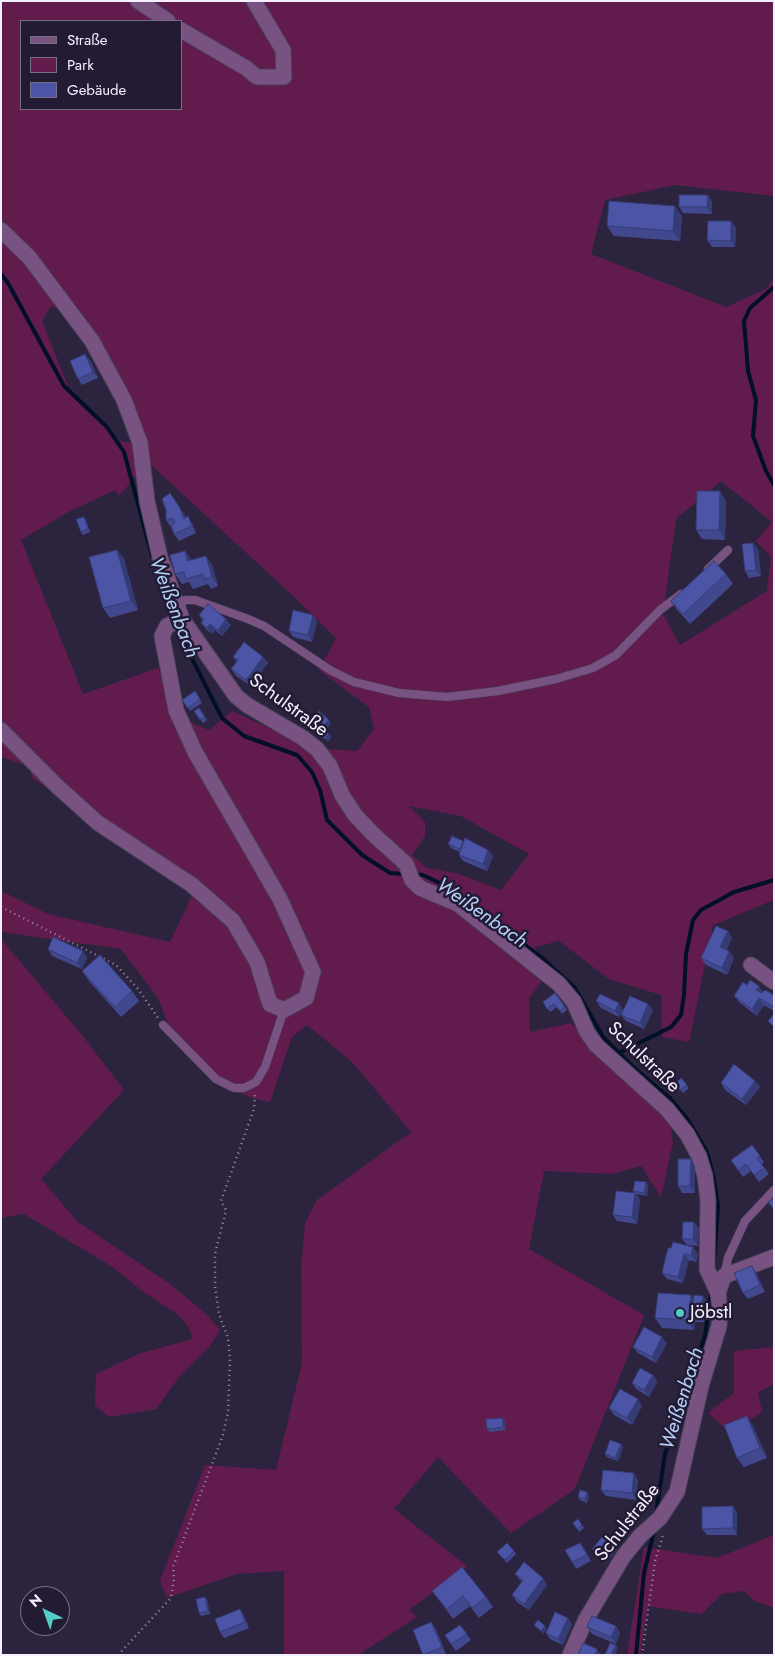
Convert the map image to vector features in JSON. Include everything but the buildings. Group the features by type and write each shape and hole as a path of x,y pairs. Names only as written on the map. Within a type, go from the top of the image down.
{"street":[{"path":"138,1 166,20"},
{"path":"182,31 246,68 257,77 284,77 283,50 254,1"},
{"path":"1,230 29,257 92,341 124,400 140,443 149,510 160,557 177,604 176,622 162,636 176,710 195,752 280,899 314,972 306,998 284,1010 270,1004 258,962 233,921 192,885 98,824 2,732"},
{"name":"Schulstraße","path":"176,622 236,696 247,705 303,738 317,749 330,766 342,795 355,815 406,864 412,880 420,888 458,904 560,984 574,1002 587,1032 596,1045 667,1109 687,1134 699,1156 705,1176 708,1200 707,1268 717,1283 720,1309 719,1326 701,1386 677,1492 663,1523 640,1536 623,1557 586,1619 570,1655"},
{"path":"751,965 774,982"},
{"path":"717,1283 774,1257"}],"lane":[{"path":"701,576 728,550"},
{"path":"177,604 186,600 196,600 248,619 330,670 354,682 399,693 447,697 498,691 556,679 593,668 616,655 660,610 688,588"},
{"path":"163,1024 216,1079 226,1085 244,1088 256,1082 265,1067 284,1010"},
{"path":"717,1283 745,1221 774,1190"}],"path":[{"path":"1,907 116,965 139,990 163,1024"},
{"path":"118,1655 170,1598 174,1579 172,1567 223,1435 228,1412 230,1360 228,1338 219,1314 215,1286 215,1254 226,1210 221,1202 254,1110 256,1082"},
{"path":"642,1655 655,1561 663,1523"}],"green space":[{"path":"1,1 774,1 774,196 675,185 605,200 591,254 726,307 766,289 774,278 774,900 713,925 689,1042 662,1037 661,995 609,979 559,941 535,947 543,980 529,998 530,1032 571,1023 670,1123 673,1142 661,1197 641,1166 612,1174 544,1171 529,1249 644,1315 575,1489 511,1533 438,1457 394,1509 467,1566 409,1610 417,1617 358,1655 284,1655 284,1571 236,1574 167,1598 160,1581 205,1465 276,1470 302,1363 301,1266 305,1223 317,1200 411,1132 351,1061 307,1025 292,1037 270,1102 256,1099 221,1086 173,1036 158,998 121,949 1,932 1,891 48,914 170,942 199,881 33,779 29,766 1,757","holes":["50,307 61,307 102,367 134,443 119,441 108,425 69,389 42,321","148,462 336,638 319,670 369,707 374,729 357,751 327,749 271,729 232,711 209,730 192,723 171,697 158,668 83,694 21,540 68,512 115,490 119,496","721,481 772,522 756,541 771,557 767,591 680,645 663,614 676,519","409,806 461,816 529,854 501,890 459,874 427,868 412,855 425,836 425,822"]},
{"path":"1,939 82,1035 124,1090 41,1179 78,1222 170,1284 207,1315 220,1330 209,1347 179,1377 156,1409 109,1417 95,1405 96,1374 138,1354 193,1339 188,1326 177,1314 145,1293 111,1266 24,1214 1,1218"},
{"path":"774,1347 774,1384 758,1392 762,1412 730,1433 708,1413 734,1393 734,1351"},
{"path":"774,1535 774,1608 755,1601 743,1591 722,1594 701,1614 648,1606 640,1655 627,1655 644,1547 717,1558"}],"waterway":[{"name":"Weißenbach","path":"1,274 8,283 64,386 107,427 124,452 152,556"},
{"path":"774,287 750,308 744,321 748,371 756,400 753,436 766,471 774,485"},
{"name":"Weißenbach","path":"160,579 174,620"},
{"name":"Weißenbach","path":"176,627 222,718 244,736 297,755 312,772 320,790 327,820 362,855 390,873 405,874"},
{"name":"Weißenbach","path":"415,874 423,875 450,888 541,957 575,988 603,1037 633,1067 670,1098 688,1120 707,1152 714,1179 718,1206 714,1262"},
{"path":"619,1053 671,1027 681,1015 686,954 693,920 701,910 734,892 774,880"},
{"name":"Weißenbach","path":"656,1514 665,1454 705,1336 711,1294"},
{"name":"Weißenbach","path":"636,1655 644,1573 654,1531"}],"place":[{"name":"Jöbstl","path":"680,1313"}]}
